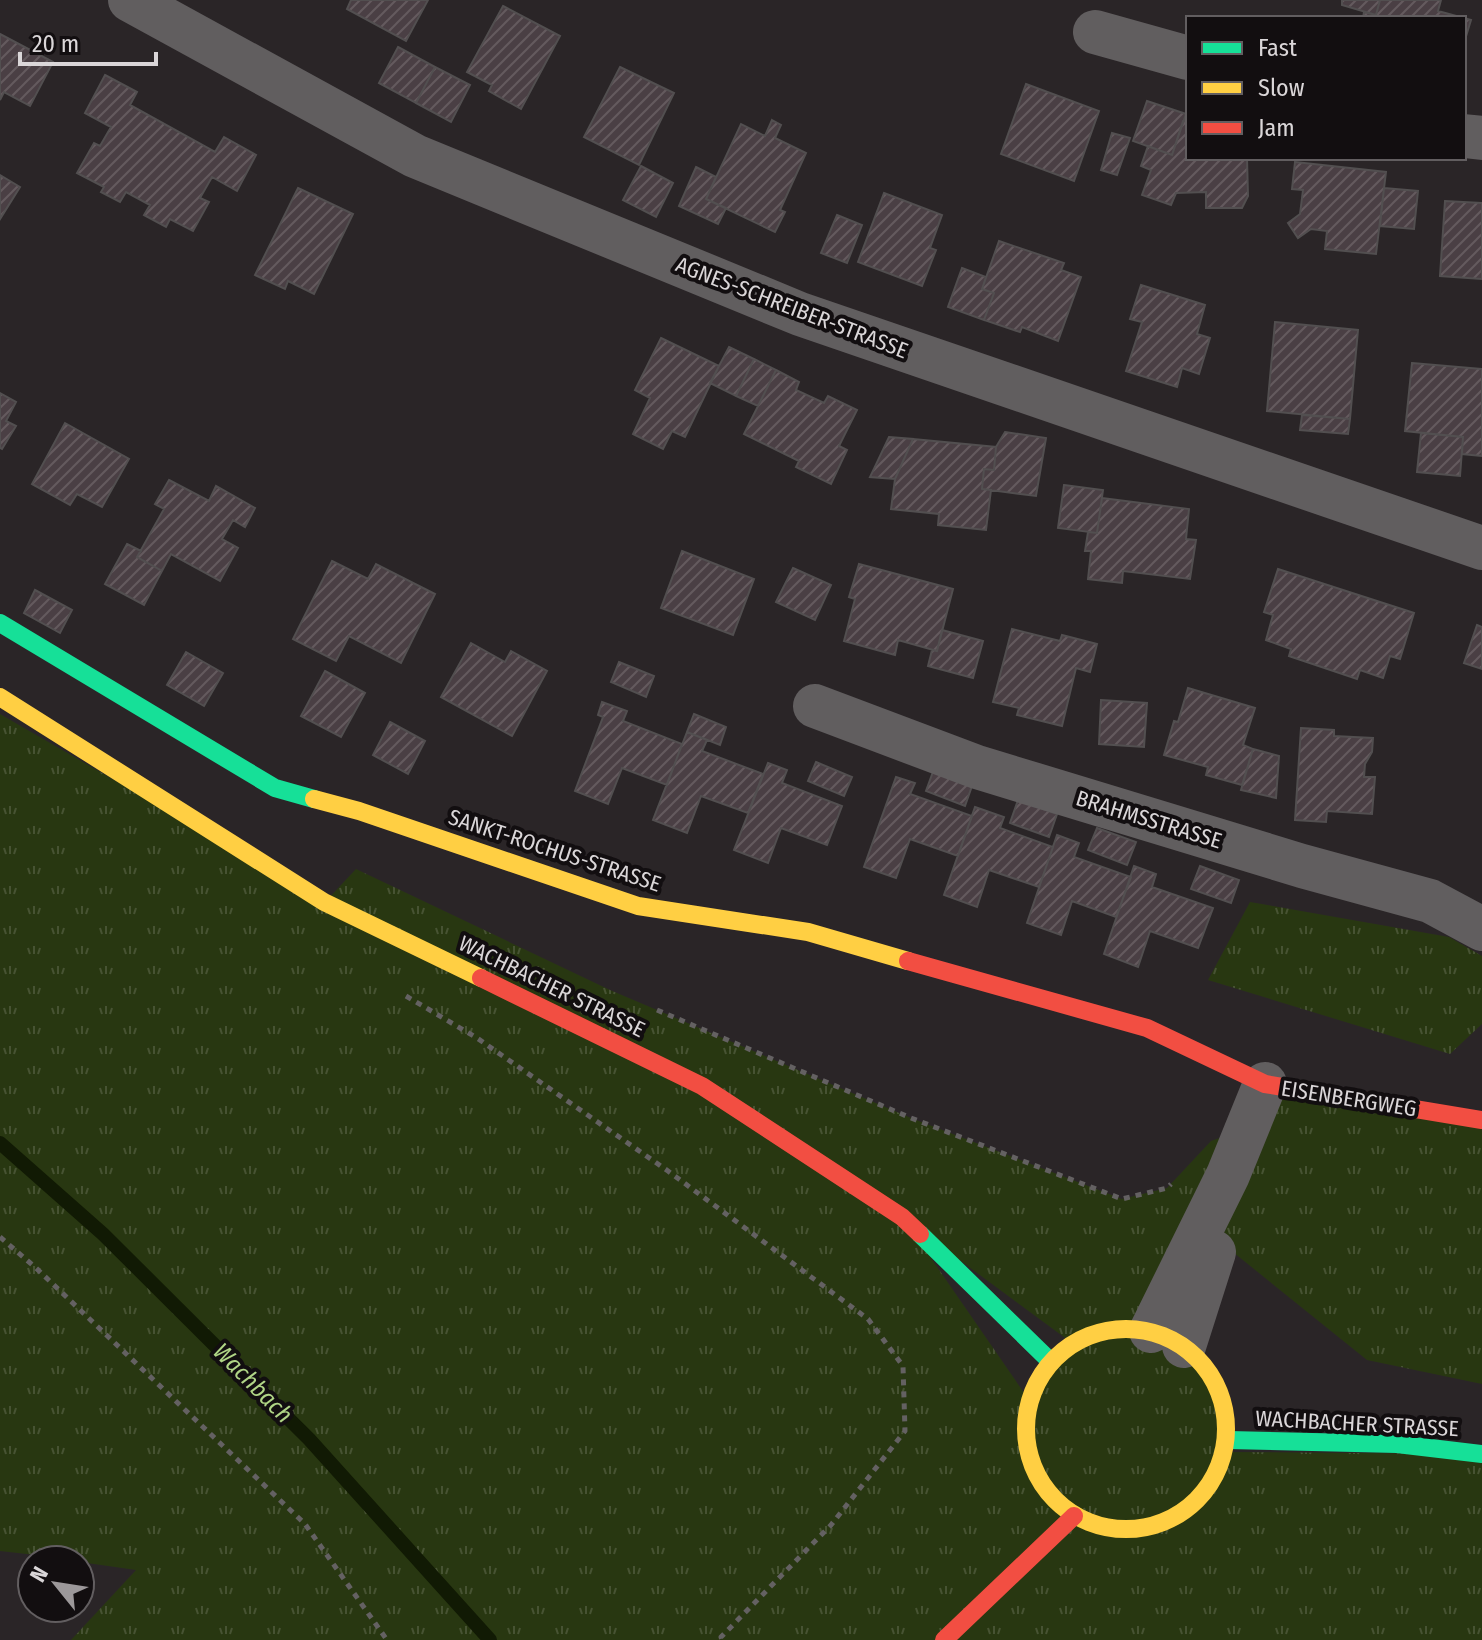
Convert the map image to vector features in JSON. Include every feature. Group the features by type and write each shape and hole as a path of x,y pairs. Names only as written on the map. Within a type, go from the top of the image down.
{"street":[{"name":"AGNES-SCHREIBER-STRASSE","path":"130,0 415,156 800,314 1482,548"},
{"path":"1095,32 1186,57"},
{"name":"SANKT-ROCHUS-STRASSE","path":"0,623 275,788 359,811 638,906 808,932 1147,1028 1265,1084"},
{"name":"WACHBACHER STRASSE","path":"0,697 324,902 702,1086 902,1217 1051,1362"},
{"name":"BRAHMSSTRASSE","path":"815,706 977,767 1302,866 1430,901 1482,929"},
{"name":"EISENBERGWEG","path":"1168,1339 1218,1240 1228,1175 1265,1084 1482,1120"},
{"name":"WACHBACHER STRASSE","path":"1125,1328 1168,1339 1201,1361 1216,1382 1224,1405 1229,1440 1217,1473 1199,1499 1176,1517 1150,1527 1125,1530 1096,1526 1074,1516 1050,1495 1032,1467 1025,1436 1029,1401 1051,1362 1073,1343 1098,1332 1125,1328"},
{"name":"WACHBACHER STRASSE","path":"1229,1440 1397,1444 1482,1454"},
{"path":"944,1640 1074,1516"}],"path":[{"path":"397,991 477,1038 743,1226 868,1319 903,1366 905,1431 831,1525 721,1637 722,1640"},
{"path":"651,1007 911,1118 1122,1199 1167,1188 1176,1179"},
{"path":"0,1237 305,1524 387,1640"}],"green space":[{"path":"0,714 325,902 356,869 610,990 911,1118 1122,1199 1167,1188 1211,1141 1247,1128 1265,1084 1482,1120 1482,1384 1367,1360 1218,1240 1184,1346 1207,1371 1219,1393 1225,1452 1482,1454 1482,1640 71,1640 86,1624 96,1624 96,1613 136,1570 96,1564 96,1544 16,1544 16,1553 0,1551","holes":["904,1219 1072,1343 1051,1362 1029,1400"]},
{"path":"1250,902 1449,937 1482,956 1482,1024 1450,1054 1208,980"}],"building":[{"path":"351,0 428,0 406,41 347,9"},
{"path":"1342,0 1380,0 1376,15 1342,5"},
{"path":"1380,0 1441,0 1438,11 1457,16 1363,16 1364,12 1376,15"},
{"path":"503,6 560,36 521,109 489,91 492,85 467,72"},
{"path":"1466,19 1471,20 1466,36"},
{"path":"0,34 53,62 30,106 4,92 0,100"},
{"path":"398,47 435,67 416,103 379,83"},
{"path":"435,67 470,85 451,122 416,103"},
{"path":"620,67 674,93 639,165 584,137"},
{"path":"105,75 137,92 130,105 215,152 224,137 256,155 237,191 212,177 200,198 209,202 193,231 170,219 166,227 144,215 150,205 126,192 120,202 101,192 104,187 77,173 94,143 100,146 111,127 85,113"},
{"path":"1026,84 1099,111 1074,181 1001,154"},
{"path":"1147,101 1186,114 1172,155 1133,141"},
{"path":"772,120 781,125 775,138 806,153 780,210 785,212 775,232 706,199 741,124 765,136"},
{"path":"1183,121 1186,121 1186,160 1247,160 1248,196 1242,208 1206,208 1206,192 1176,193 1171,205 1142,195 1151,170 1141,166 1148,146 1172,155"},
{"path":"1112,133 1130,138 1117,175 1101,170"},
{"path":"1295,162 1386,172 1376,254 1325,249 1327,231 1311,229 1298,238 1288,223 1300,214 1303,190 1292,189"},
{"path":"641,166 673,183 656,217 623,200"},
{"path":"696,167 716,177 706,199 726,208 718,224 679,206"},
{"path":"0,175 20,187 0,219"},
{"path":"298,188 353,214 314,294 288,281 285,289 255,275"},
{"path":"1384,188 1418,191 1414,229 1380,226"},
{"path":"884,193 942,215 930,248 936,250 922,286 858,262"},
{"path":"1445,201 1482,203 1482,279 1440,276"},
{"path":"837,215 862,225 847,263 821,253"},
{"path":"999,241 1064,263 1061,270 1081,277 1058,341 1022,327 1020,332 984,320 994,293 982,289"},
{"path":"962,268 986,277 982,289 994,293 984,320 948,307"},
{"path":"1141,285 1205,305 1197,334 1210,338 1199,374 1182,368 1177,387 1126,371 1142,322 1130,319"},
{"path":"1275,322 1358,330 1350,419 1267,411"},
{"path":"661,338 719,366 685,437 672,431 663,449 633,434 650,398 635,390"},
{"path":"729,347 754,359 736,396 710,383"},
{"path":"754,359 776,370 758,406 736,396"},
{"path":"1412,363 1482,369 1482,456 1462,454 1463,437 1405,431"},
{"path":"776,370 799,382 796,390 824,403 828,396 857,410 839,446 847,450 831,484 796,467 799,461 744,434"},
{"path":"0,393 16,402 6,421 16,426 2,449 0,448"},
{"path":"1302,415 1350,419 1348,434 1300,430"},
{"path":"65,423 129,459 102,507 77,494 70,505 32,484"},
{"path":"1005,432 1046,438 1036,496 982,489 984,469 994,470 996,447"},
{"path":"1421,433 1463,437 1460,476 1417,472"},
{"path":"889,437 913,439 895,479 870,477"},
{"path":"913,439 996,447 994,470 984,469 982,489 991,490 986,530 938,525 939,514 891,509 895,479"},
{"path":"169,480 209,501 216,486 255,508 245,527 233,520 222,539 238,548 220,581 171,554 162,571 137,557 164,509 155,504"},
{"path":"1064,485 1103,490 1097,533 1058,528"},
{"path":"1102,498 1189,509 1186,539 1196,540 1190,579 1123,571 1122,583 1088,579 1091,551 1085,551 1088,532 1097,533"},
{"path":"127,544 141,551 137,557 162,571 144,605 105,584"},
{"path":"682,551 754,579 733,635 661,608"},
{"path":"332,561 368,579 376,564 435,594 401,663 349,636 336,661 293,639"},
{"path":"859,564 953,589 937,651 898,640 895,655 844,641 855,599 849,597"},
{"path":"793,568 831,585 815,620 776,602"},
{"path":"1278,569 1414,613 1400,659 1390,656 1383,678 1360,670 1357,679 1289,656 1291,649 1266,640 1273,615 1264,612"},
{"path":"35,590 72,610 60,633 24,613"},
{"path":"1477,625 1482,627 1482,669 1464,663"},
{"path":"1012,629 1060,641 1062,635 1097,644 1090,672 1076,668 1062,726 1017,715 1019,708 993,702"},
{"path":"942,630 983,641 973,678 928,666 932,650 937,651"},
{"path":"471,643 505,662 511,651 547,671 512,736 441,697"},
{"path":"186,652 223,673 204,706 167,685"},
{"path":"619,662 654,676 646,697 611,682"},
{"path":"325,671 365,693 341,737 301,716"},
{"path":"1188,688 1255,708 1243,745 1253,749 1242,785 1206,775 1208,767 1164,755"},
{"path":"1101,700 1147,703 1144,747 1099,744"},
{"path":"602,702 627,711 623,721 682,744 667,785 622,768 608,804 575,791 603,717 598,715"},
{"path":"694,714 726,727 720,745 687,732"},
{"path":"390,722 425,741 408,774 373,755"},
{"path":"1301,728 1334,730 1334,736 1373,738 1364,777 1375,777 1372,814 1327,811 1326,822 1295,820"},
{"path":"687,732 707,740 702,751 763,774 748,813 701,796 687,833 653,820"},
{"path":"1253,749 1279,756 1276,798 1241,790"},
{"path":"816,762 852,777 844,796 808,781"},
{"path":"768,763 787,770 782,783 842,806 827,845 781,828 768,863 734,850"},
{"path":"934,769 973,783 965,806 926,791"},
{"path":"896,777 915,783 910,794 972,816 958,856 910,839 896,878 864,867"},
{"path":"1018,800 1057,814 1049,837 1010,823"},
{"path":"975,807 1004,817 1000,828 1053,847 1039,887 989,870 977,907 944,895"},
{"path":"1097,828 1136,842 1127,865 1088,850"},
{"path":"1057,835 1079,843 1074,857 1131,877 1116,917 1072,901 1061,935 1027,923"},
{"path":"1134,866 1156,874 1152,887 1213,908 1198,948 1150,931 1138,967 1104,954"},
{"path":"1200,866 1239,880 1231,903 1191,889"}],"waterway":[{"name":"Wachbach","path":"0,1143 103,1234 309,1439 490,1640"}],"traffic: fast":[{"path":"0,623 275,788 314,799"},
{"path":"920,1234 1051,1362"},
{"path":"1229,1440 1397,1444 1482,1454"}],"traffic: slow":[{"path":"0,697 324,902 481,978"},
{"path":"314,799 359,811 638,906 808,932 908,961"},
{"path":"1126,1329 1164,1336 1197,1358 1219,1391 1226,1429 1219,1467 1197,1500 1164,1522 1126,1529 1088,1522 1055,1500 1033,1467 1026,1429 1033,1391 1055,1358 1088,1336 1126,1329"}],"traffic: jam":[{"path":"908,961 1147,1028 1265,1084 1482,1120"},
{"path":"481,978 702,1086 902,1217 920,1234"},
{"path":"944,1640 1074,1516"}]}
